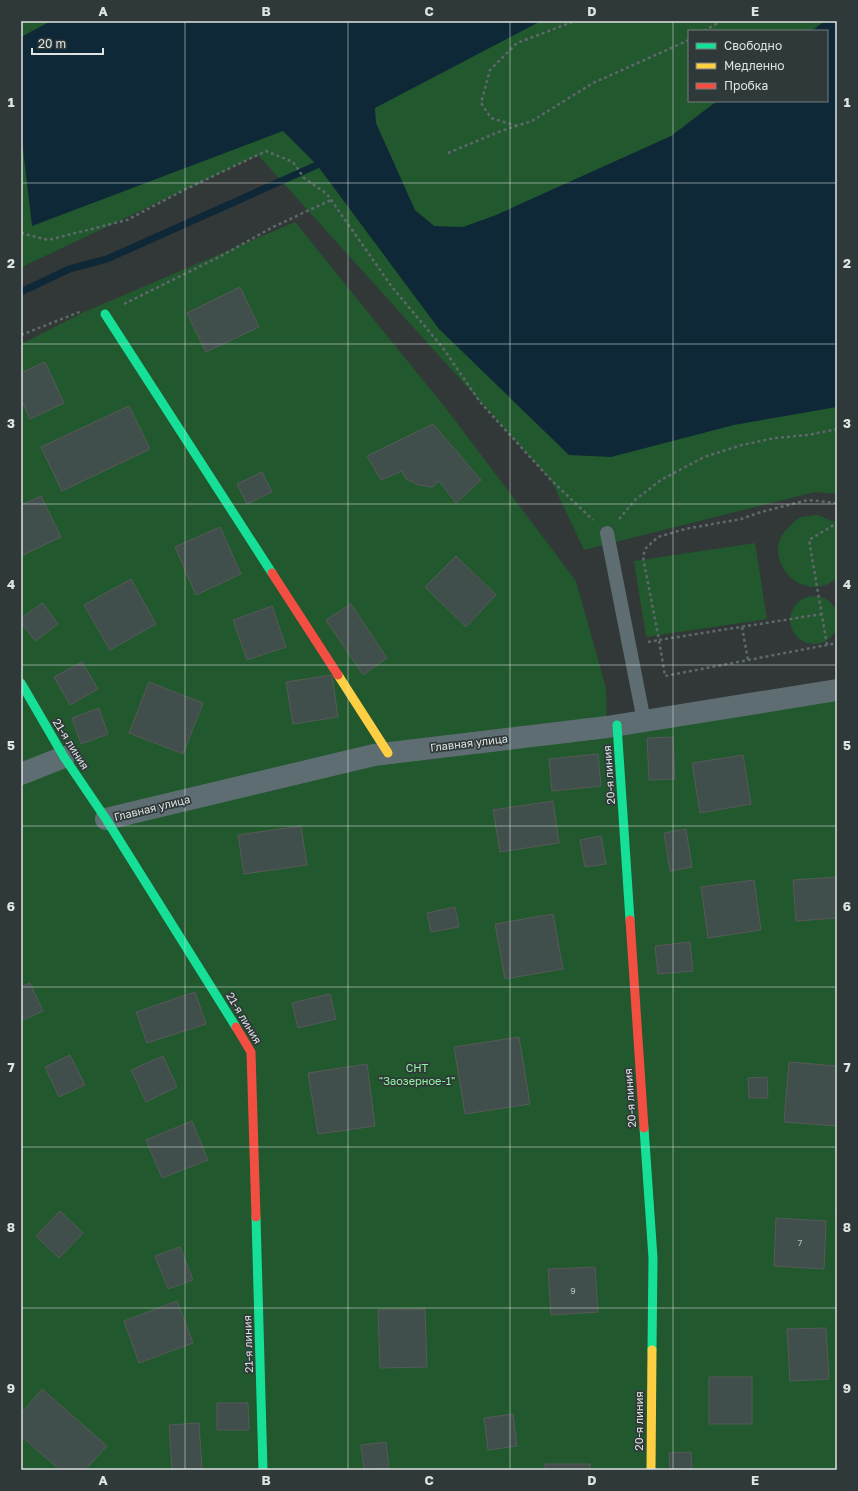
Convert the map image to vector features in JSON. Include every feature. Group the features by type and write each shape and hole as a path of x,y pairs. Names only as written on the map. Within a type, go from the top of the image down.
{"street":[{"path":"105,314 388,753"},
{"name":"21-я линия","path":"21,683 64,757 106,819 251,1052 264,1470"},
{"name":"Главная улица","path":"106,819 374,755 617,726 837,690"},
{"name":"20-я линия","path":"617,726 653,1258 651,1470"},
{"path":"21,774 64,757"}],"lane":[{"path":"607,533 644,721"}],"path":[{"path":"518,126 490,118 481,103 490,70 517,43 575,21"},
{"path":"706,30 721,21"},
{"path":"448,153 532,121 593,83 688,40"},
{"path":"21,233 48,240 127,220 266,151 293,162 304,178 327,194 392,287 443,348 480,402 551,480 607,533 635,500 661,480 704,457 742,445 768,439 808,435 837,429"},
{"path":"21,335 82,310 105,314 221,256 273,227 331,200"},
{"path":"837,503 808,500 761,512 741,519 685,529 658,537 645,549 643,557 665,676 837,643"},
{"path":"827,645 809,540 837,523"},
{"path":"630,646 658,640 822,614"},
{"path":"742,627 748,660"}],"green space":[{"path":"21,21 837,21 837,494 815,492 584,550 551,480 258,155 22,267"},
{"name":"СНТ \"Заозерное-1\"","path":"295,222 448,411 576,581 606,688 607,727 837,690 837,1470 21,1470 21,344 84,312"},
{"path":"817,515 837,524 837,578 824,586 810,587 798,582 788,574 781,563 778,551 781,538 794,522 801,517"},
{"path":"755,543 767,619 646,637 634,561"},
{"path":"809,596 819,596 831,603 838,615 838,625 831,637 819,644 809,644 801,640 794,633 790,625 790,615 794,607 801,600"}],"water":[{"path":"51,21 541,21 375,108 376,123 415,210 434,226 463,227 496,215 671,136 716,102 828,102 828,30 812,30 825,21 837,21 837,407 734,425 611,457 569,455 439,329 317,165 283,131 32,226 21,132 21,37"}],"building":[{"path":"240,287 259,327 206,352 187,313"},
{"path":"45,362 64,403 30,419 21,399 21,373"},
{"path":"129,406 150,449 62,491 41,447"},
{"path":"433,424 481,480 456,503 439,481 432,487 418,485 405,478 402,471 381,480 367,456"},
{"path":"262,472 272,492 247,504 237,484"},
{"path":"41,496 61,537 21,556 21,505"},
{"path":"220,527 241,574 196,595 175,547"},
{"path":"456,556 496,595 466,627 425,587"},
{"path":"131,579 156,624 110,650 84,605"},
{"path":"43,603 58,624 35,641 21,622 21,618"},
{"path":"351,604 387,658 363,675 326,620"},
{"path":"272,606 286,647 247,660 233,620"},
{"path":"82,662 98,689 70,705 54,677"},
{"path":"332,675 338,717 293,724 286,682"},
{"path":"149,682 203,703 183,754 129,733"},
{"path":"99,708 108,734 81,744 72,718"},
{"path":"673,737 675,779 649,780 647,738"},
{"path":"598,754 601,786 552,791 549,759"},
{"path":"743,755 751,804 700,813 692,763"},
{"path":"553,801 559,843 500,852 493,810"},
{"path":"301,826 307,865 244,874 238,835"},
{"path":"686,829 692,867 670,871 664,833"},
{"path":"601,836 606,864 585,867 580,840"},
{"path":"837,877 837,918 796,921 793,880"},
{"path":"754,880 761,930 708,938 701,887"},
{"path":"455,907 459,927 431,932 427,913"},
{"path":"553,914 563,969 505,979 495,924"},
{"path":"690,942 693,971 658,974 655,946"},
{"path":"30,983 43,1011 21,1021 21,987"},
{"path":"195,992 206,1024 147,1043 136,1012"},
{"path":"330,994 336,1019 298,1028 292,1003"},
{"path":"519,1037 530,1104 465,1114 454,1047"},
{"path":"70,1055 85,1085 59,1097 45,1067"},
{"path":"163,1056 177,1087 146,1102 131,1070"},
{"path":"789,1062 837,1066 837,1126 784,1122"},
{"path":"367,1064 375,1126 318,1134 308,1073"},
{"path":"767,1077 768,1098 749,1098 748,1078"},
{"path":"192,1121 208,1160 162,1178 146,1140"},
{"path":"836,1208 837,1208 837,1247"},
{"path":"60,1211 83,1233 59,1258 36,1236"},
{"path":"776,1218 826,1221 824,1269 774,1266"},
{"path":"180,1247 193,1280 168,1289 155,1256"},
{"path":"595,1267 598,1312 551,1315 548,1269"},
{"path":"177,1301 193,1343 139,1363 124,1321"},
{"path":"425,1309 427,1367 380,1368 378,1310"},
{"path":"826,1328 829,1379 790,1381 787,1329"},
{"path":"709,1377 752,1377 752,1424 709,1424"},
{"path":"42,1389 107,1446 85,1470 60,1470 21,1436 21,1414"},
{"path":"217,1403 248,1403 249,1430 217,1430"},
{"path":"513,1414 517,1446 488,1450 484,1418"},
{"path":"199,1423 202,1470 172,1470 169,1425"},
{"path":"386,1442 389,1468 364,1470 361,1445"},
{"path":"837,1442 837,1470 836,1470"},
{"path":"691,1452 692,1470 670,1470 669,1453"},
{"path":"545,1464 590,1464 590,1470 545,1470"}],"waterway":[{"path":"21,292 69,269 107,259 317,165"}],"traffic: fast":[{"path":"105,314 272,573"},
{"path":"21,683 64,757 106,819 236,1027"},
{"path":"617,725 630,920"},
{"path":"644,1128 653,1258 652,1350"},
{"path":"256,1217 263,1470"}],"traffic: slow":[{"path":"338,675 388,753"},
{"path":"651,1470 652,1350"}],"traffic: jam":[{"path":"272,573 338,675"},
{"path":"630,920 644,1128"},
{"path":"236,1027 251,1052 256,1217"}]}
